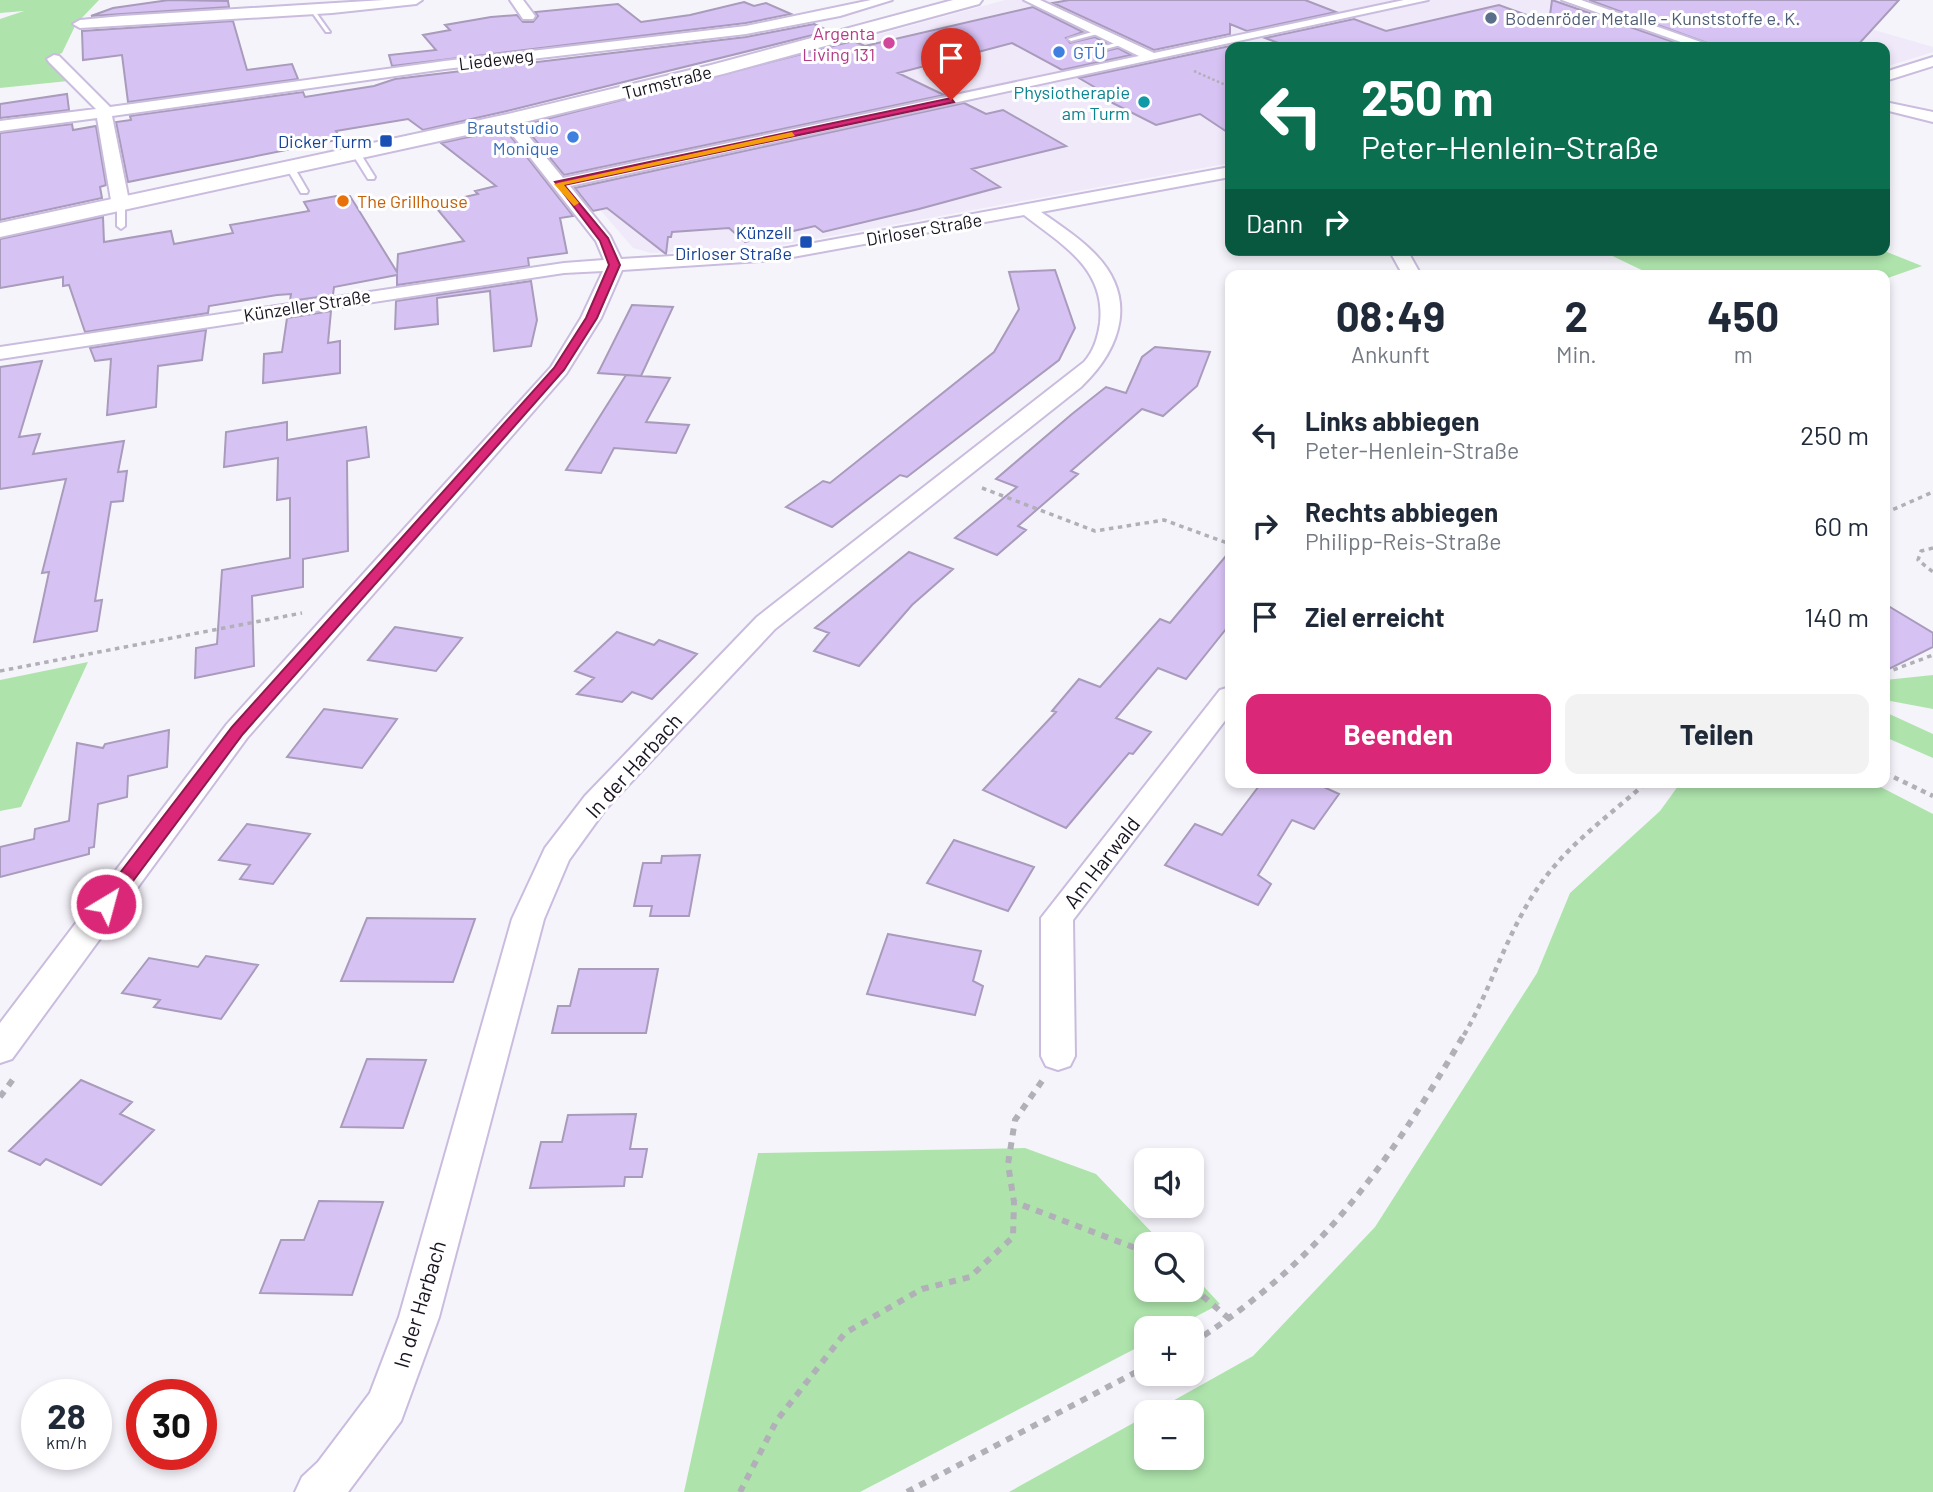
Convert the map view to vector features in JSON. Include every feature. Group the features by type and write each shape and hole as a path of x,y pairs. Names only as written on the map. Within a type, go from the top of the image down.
{"main road":[{"name":"Turmstraße","path":"0,230 121,216 291,169 716,70 973,0"}],"street":[{"path":"80,24 169,15 313,12 416,0"},
{"path":"516,0 528,16"},
{"name":"Liedeweg","path":"0,126 511,57 731,32 811,18 886,0"},
{"path":"1030,0 1153,57"},
{"path":"558,184 1422,0"},
{"path":"1568,0 1694,42"},
{"path":"54,59 103,108 121,216"},
{"path":"1890,75 1933,61"},
{"path":"1890,107 1933,117"},
{"path":"0,1049 237,731 559,370 591,318 615,265 604,240 508,120"},
{"name":"Dirloser Straße","path":"615,265 776,255 1225,173"},
{"name":"In der Harbach","path":"317,1492 334,1477 386,1406 419,1317 528,919 556,856 595,803 766,623 1074,383 1099,358 1110,330 1110,302 1105,279 1089,257 1028,210"},
{"name":"Künzeller Straße","path":"0,353 397,291 564,268 615,265"},
{"name":"Am Harwald","path":"1058,1056 1058,918 1225,702"}],"lane":[{"path":"313,12 328,30"},
{"path":"1071,39 1099,32"},
{"path":"1091,51 1122,43"},
{"path":"357,155 371,177"},
{"path":"291,169 304,191"}],"path":[{"path":"953,477 1095,531 1164,520 1225,542"},
{"path":"1890,511 1933,492"},
{"path":"1933,548 1922,551 1918,560 1933,572"},
{"path":"0,671 349,604"},
{"path":"1890,671 1933,655"},
{"path":"1890,775 1933,796"},
{"path":"1204,1337 1233,1321 1305,1259 1386,1157 1469,1026 1527,904 1553,868 1640,788"},
{"path":"740,1492 777,1420 845,1333 922,1289 970,1277 1013,1237 1014,1202 1008,1164 1015,1119 1058,1056"},
{"path":"1014,1202 1134,1247"},
{"path":"1204,1297 1233,1321"},
{"path":"908,1492 1134,1373"}],"shaded area":[{"path":"1005,0 1771,0 1933,47 1933,52 1890,65 1890,42 1225,42 1225,164 761,249 651,253 633,248 547,148 543,120 771,64"}],"green space":[{"path":"0,0 99,0 76,24 62,53 48,59 68,81 0,88 0,19 24,11 0,13"},
{"path":"1890,253 1922,266 1890,277 1890,270 1642,270 1612,256 1890,256"},
{"path":"88,662 21,807 0,811 0,680"},
{"path":"1933,675 1933,709 1890,701 1890,679"},
{"path":"1890,714 1933,734 1933,758 1890,739"},
{"path":"1677,788 1883,788 1933,814 1933,1492 1009,1492 1134,1423 1134,1470 1204,1470 1204,1400 1174,1400 1204,1386 1204,1383 1253,1356 1375,1227 1537,973 1570,893 1660,811"},
{"path":"1025,1148 1096,1174 1134,1214 1134,1218 1138,1218 1152,1232 1134,1232 1134,1302 1204,1302 1204,1287 1220,1304 1197,1316 1134,1316 1134,1349 860,1492 684,1492 758,1153"}],"building":[{"path":"169,0 228,1 229,7 91,16 113,8"},
{"path":"1069,0 1305,0 1336,12 1247,31 1230,24 1230,34 1154,50 1053,3"},
{"path":"1552,0 1674,42 1276,42 1265,38 1354,19 1386,31 1499,5 1549,23"},
{"path":"1589,0 1899,0 1861,42 1704,42"},
{"path":"744,2 754,6 766,3 791,14 746,23 392,66 389,55 436,50 423,35 450,30 445,25 491,17 517,15 523,22 533,22 538,16 535,12 618,4 641,22 690,15"},
{"path":"1033,7 1083,32 1066,38 1070,43 1095,37 1106,43 1087,48 1085,52 1090,55 1118,48 1131,55 1062,70 1012,43 898,73 944,95 564,175 523,125 853,41 865,46"},
{"path":"233,21 247,70 292,64 298,79 128,102 122,55 83,60 82,31"},
{"path":"814,24 829,31 423,130 408,119 336,131 341,139 128,182 116,122 131,120 130,116 303,92 305,97 374,86 395,79 746,37"},
{"path":"1225,47 1225,131 1200,114 1156,125 1087,90 1096,88 1079,78"},
{"path":"67,94 69,110 0,118 0,104"},
{"path":"964,103 986,114 1003,110 1066,146 972,169 1000,187 919,209 823,232 815,226 745,242 729,228 672,232 671,237 668,237 666,254 607,208 593,211 575,188"},
{"path":"72,124 73,130 96,126 106,185 100,187 102,198 0,220 0,133"},
{"path":"505,129 573,216 560,218 567,253 528,258 529,266 397,285 397,275 334,287 333,295 290,301 291,294 277,295 209,306 208,313 85,332 69,285 63,286 63,277 0,288 0,239 103,217 104,242 171,231 174,244 233,233 230,225 309,211 304,202 336,196 350,196 397,272 398,254 464,241 433,204 478,194 475,191 496,186 441,143"},
{"path":"1055,270 1075,328 1059,360 907,477 900,475 832,527 786,507 823,481 830,483 994,352 1019,309 1009,272"},
{"path":"531,281 537,320 531,346 494,351 490,291 437,298 438,324 395,329 396,301"},
{"path":"632,305 673,307 641,376 598,373"},
{"path":"331,311 328,343 340,341 340,373 263,383 264,354 282,352 287,318"},
{"path":"206,330 202,360 158,366 156,407 107,415 111,359 95,361 90,348"},
{"path":"1155,347 1210,352 1197,386 1163,416 1142,409 1071,471 1078,474 1018,526 1026,530 997,555 955,538 1017,487 996,479 1106,387 1126,393 1142,357"},
{"path":"42,361 19,437 40,434 33,454 124,441 118,472 127,471 123,501 111,502 95,601 102,600 97,631 34,642 49,572 42,573 66,479 0,489 0,367"},
{"path":"626,375 670,378 646,422 689,425 676,453 614,448 601,473 566,470"},
{"path":"287,422 287,440 366,427 369,457 347,461 348,551 303,559 303,587 252,596 254,666 195,678 196,648 217,644 222,570 290,558 290,498 277,500 278,458 224,467 226,432"},
{"path":"909,552 953,569 912,605 859,666 814,651 829,633 815,628"},
{"path":"1225,557 1225,630 1186,679 1158,668 1116,718 1151,732 1133,754 1129,753 1066,828 983,790 1056,712 1052,711 1079,679 1100,687 1160,619 1170,623"},
{"path":"1890,607 1933,633 1933,647 1890,668"},
{"path":"395,627 462,638 436,671 368,660"},
{"path":"617,632 654,645 659,640 697,654 652,699 632,692 622,702 577,694 594,678 575,671"},
{"path":"324,709 397,719 362,768 287,757"},
{"path":"169,730 167,767 128,776 127,797 98,804 94,847 89,848 89,854 0,877 0,847 34,839 35,829 69,821 77,743 103,748 105,744"},
{"path":"1257,788 1326,788 1339,794 1314,829 1292,820 1258,875 1271,884 1258,905 1165,865 1195,824 1222,835"},
{"path":"247,824 310,834 273,884 240,879 250,865 219,860"},
{"path":"954,840 1034,867 1008,911 927,883"},
{"path":"700,855 689,916 650,916 652,906 634,906 643,863 661,863 662,856"},
{"path":"367,918 475,919 453,982 341,981"},
{"path":"888,934 981,951 973,981 983,986 975,1015 867,994"},
{"path":"206,956 258,965 221,1019 154,1007 160,1000 122,993 149,958 198,967"},
{"path":"579,969 658,969 646,1033 552,1033 558,1006 570,1006"},
{"path":"367,1059 426,1060 403,1128 341,1127"},
{"path":"81,1080 132,1102 120,1114 154,1130 101,1185 46,1159 40,1165 9,1151"},
{"path":"636,1114 630,1149 647,1149 642,1177 625,1177 624,1186 530,1188 541,1142 562,1142 568,1115"},
{"path":"319,1201 383,1202 352,1295 260,1293 281,1240 304,1240"}],"slow traffic":[{"path":"574,203 558,184 792,135"}],"place":[{"name":"Bodenröder Metalle - Kunststoffe e. K.","path":"1491,18"},
{"name":"Argenta Living 131","path":"889,43"},
{"name":"GTÜ","path":"1059,52"},
{"name":"Physiotherapie am Turm","path":"1144,102"},
{"name":"Brautstudio Monique","path":"573,137"},
{"name":"Dicker Turm","path":"386,141"},
{"name":"The Grillhouse","path":"343,201"},
{"name":"Künzell Dirloser Straße","path":"806,242"}],"route":[{"path":"106,904 237,731 559,370 591,318 615,265 604,240 558,184 951,100"}]}
